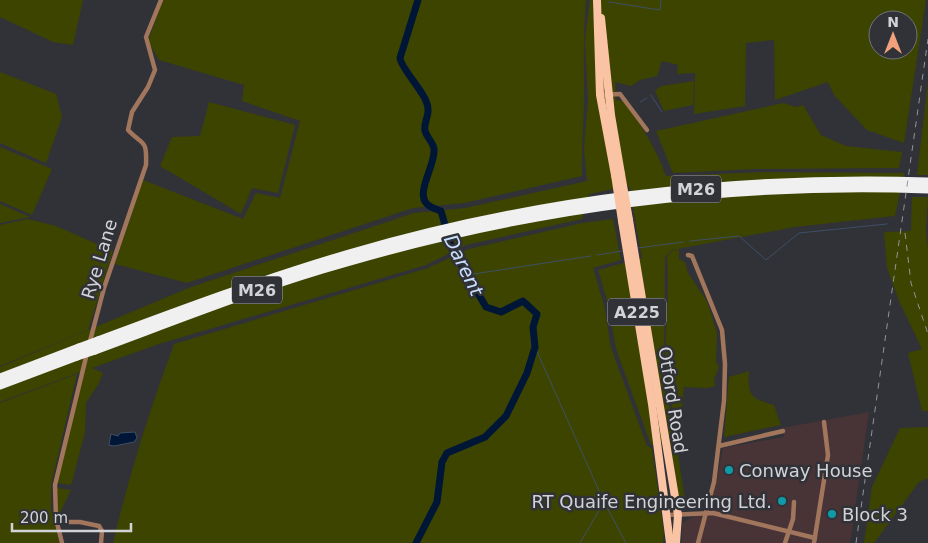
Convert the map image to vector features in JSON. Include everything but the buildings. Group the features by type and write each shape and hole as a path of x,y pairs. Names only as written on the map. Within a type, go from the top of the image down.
{"highway":[{"name":"M26","path":"0,378 278,283 421,238 565,205 680,190 806,182 928,182"},
{"name":"M26","path":"468,227 587,208 704,195 818,188 928,189"},
{"name":"M26","path":"0,385 78,352"}],"main road":[{"name":"A225","path":"598,0 604,95"},
{"name":"Otford Road","path":"604,95 625,220 668,515 670,543"},
{"name":"Otford Road","path":"625,220 678,515 676,543"}],"street":[{"name":"Rye Lane","path":"62,543 54,497 57,473 92,333 122,230 146,165 146,145 128,130 132,112 148,87 155,70 146,37 161,0"},
{"path":"604,95 620,94 647,130"},
{"path":"688,255 692,256 722,330 725,382 714,482 704,514 698,543"},
{"path":"668,515 713,512 815,540 828,455 824,422"},
{"path":"719,446 783,431"},
{"path":"785,543 793,519 794,502"},
{"path":"57,522 85,522 99,526 102,531 101,543"}],"shaded area":[{"path":"869,412 850,543 682,543 682,523 711,507 723,448 784,437 782,428"}],"green space":[{"path":"0,0 83,0 73,45 53,42 0,17"},
{"path":"163,0 586,0 582,176 464,203 413,208 187,283 115,264 143,180 243,219 256,193 280,198 300,121 242,101 244,85 159,60 148,41"},
{"path":"590,0 926,0 918,52 918,10 868,10 868,60 917,60 904,143 867,130 834,95 828,82 775,100 774,40 746,43 745,106 694,114 695,73 677,74 678,65 662,61 657,76 640,80 631,86 615,82 616,100 624,101 636,119 653,146 666,176 764,172 904,173 895,216 795,227 672,250 665,257 664,386 672,415 685,500 679,502 670,441 651,445 616,349 608,303 598,270 642,258 629,186 589,194 582,219 466,245 426,265 159,344 92,368 103,373 86,403 85,432 70,485 57,483 83,371 0,402 0,367 191,287 414,213 465,208 587,181 584,149 588,100 585,39"},
{"path":"0,72 56,94 62,117 46,163 0,143"},
{"path":"694,81 693,105 664,111 655,91 661,86"},
{"path":"928,82 928,175 917,175"},
{"path":"209,102 295,125 278,193 252,188 241,214 160,166 172,137 200,136"},
{"path":"783,103 796,107 803,105 821,135 846,146 902,152 899,168 756,169 673,173 656,131"},
{"path":"0,147 52,169 32,215 0,201"},
{"path":"912,197 928,197 926,231 928,249 928,411 922,411 908,353 922,349 899,301 887,268 884,232 911,231"},
{"path":"0,204 30,217 0,223"},
{"path":"28,219 56,226 113,251 88,330 0,366 0,225"},
{"path":"613,219 621,260 593,268 604,305 611,348 647,446 652,448 664,533 663,543 113,543 140,442 174,344 428,268 469,249 582,223"},
{"path":"679,249 679,259 685,262 688,273 707,301 717,333 716,362 719,367 714,379 715,386 708,388 684,387 682,408 679,413 674,412 669,395 666,357 667,257 672,251"},
{"path":"749,371 749,386 752,395 774,405 781,425 724,437 729,377"},
{"path":"77,374 51,485 51,509 59,543 0,543 0,403"},
{"path":"928,427 928,478 919,482 874,543 864,543 872,487 900,428"},
{"path":"57,488 71,490 58,517"}],"water":[{"path":"135,432 137,438 134,442 114,446 109,445 111,434 118,436 120,433"}],"waterway":[{"name":"Darent","path":"416,543 437,502 442,462 447,453 485,437 506,416 527,373 535,347 533,327 537,314 523,301 501,312 486,307 452,249 441,211 427,204 424,199 424,186 434,155 434,149 425,131 428,106 400,58 418,0"},
{"path":"609,2 660,10 661,0"},
{"path":"651,95 662,112"},
{"path":"640,102 647,98"},
{"path":"690,241 739,236 766,260 799,233 887,224"},
{"path":"638,248 683,242"},
{"path":"597,255 622,251"},
{"path":"467,275 591,256"},
{"path":"535,347 604,502 580,543"},
{"path":"604,502 626,543"}],"railway":[{"path":"856,543 928,39"},
{"path":"905,233 911,283 928,334"}],"place":[{"name":"Conway House","path":"729,470"},
{"name":"RT Quaife Engineering Ltd.","path":"782,501"},
{"name":"Block 3","path":"832,514"}]}
